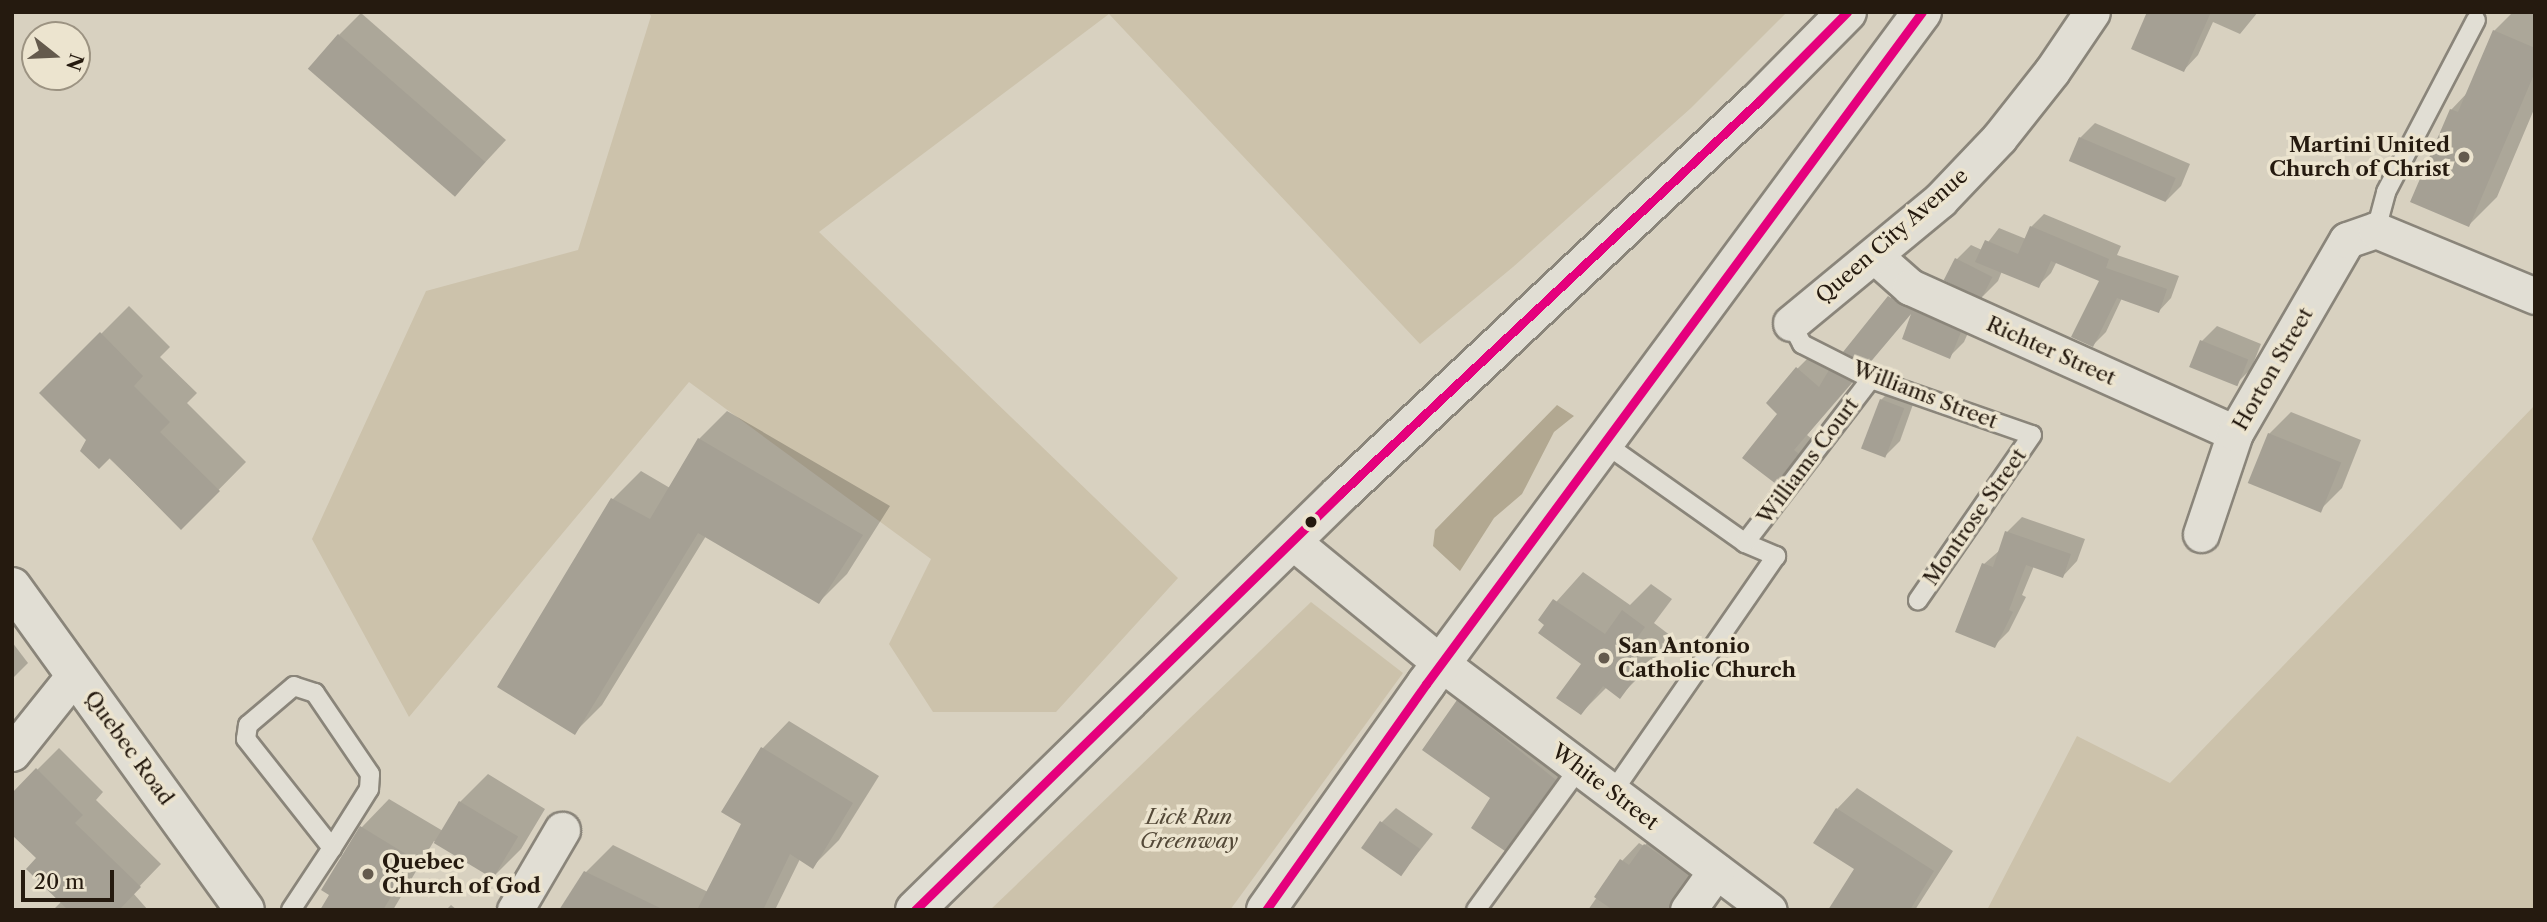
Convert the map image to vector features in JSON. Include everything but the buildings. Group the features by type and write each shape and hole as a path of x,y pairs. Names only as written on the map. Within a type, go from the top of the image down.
{"main road":[{"path":"915,910 1292,541 1759,101 1847,12"},
{"path":"1274,907 1442,664 1922,12"},
{"name":"Quebec Road","path":"12,587 245,910"}],"street":[{"name":"Queen City Avenue","path":"1791,323 1940,200 1998,138 2052,71 2092,12"},
{"path":"2376,230 2535,296"},
{"name":"Horton Street","path":"2201,534 2235,433 2347,240 2376,230"},
{"name":"Richter Street","path":"1875,256 1910,287 2235,433"},
{"name":"White Street","path":"1292,541 1442,664 1769,910"},
{"path":"12,753 75,674"},
{"path":"515,910 562,830"},
{"path":"1688,910 1716,871"}],"lane":[{"path":"2376,230 2386,192 2476,20"},
{"name":"Williams Street","path":"1791,323 1802,344 1871,379 2032,435"},
{"name":"Williams Court","path":"1745,543 1871,379"},
{"name":"Montrose Street","path":"1918,600 2032,435"},
{"path":"1604,443 1745,543 1776,556 1612,793"},
{"path":"291,910 332,848 369,789 370,774 315,693 294,686 248,725 246,739 332,848"},
{"path":"1476,910 1579,768"}],"green space":[{"path":"648,12 1787,12 1691,108 1513,267 1420,344 1109,14 819,232 1178,578 1056,712 933,712 889,644 931,559 689,382 409,717 312,539 426,291 578,250 651,16"},
{"path":"2535,405 2535,910 1987,910 2077,736 2170,783"},
{"name":"Lick Run Greenway","path":"1311,602 1403,673 1230,910 990,910"}],"shaded area":[{"path":"1557,405 1574,416 1554,432 1522,494 1494,518 1460,571 1433,546 1435,530"}],"transit line":[{"path":"915,910 1340,494 1759,101 1847,12"},
{"path":"1266,910 1426,684 1922,12"}],"place":[{"name":"Martini United Church of Christ","path":"2464,157"},
{"name":"San Antonio Catholic Church","path":"1604,658"},
{"name":"Quebec Church of God","path":"368,874"}]}
